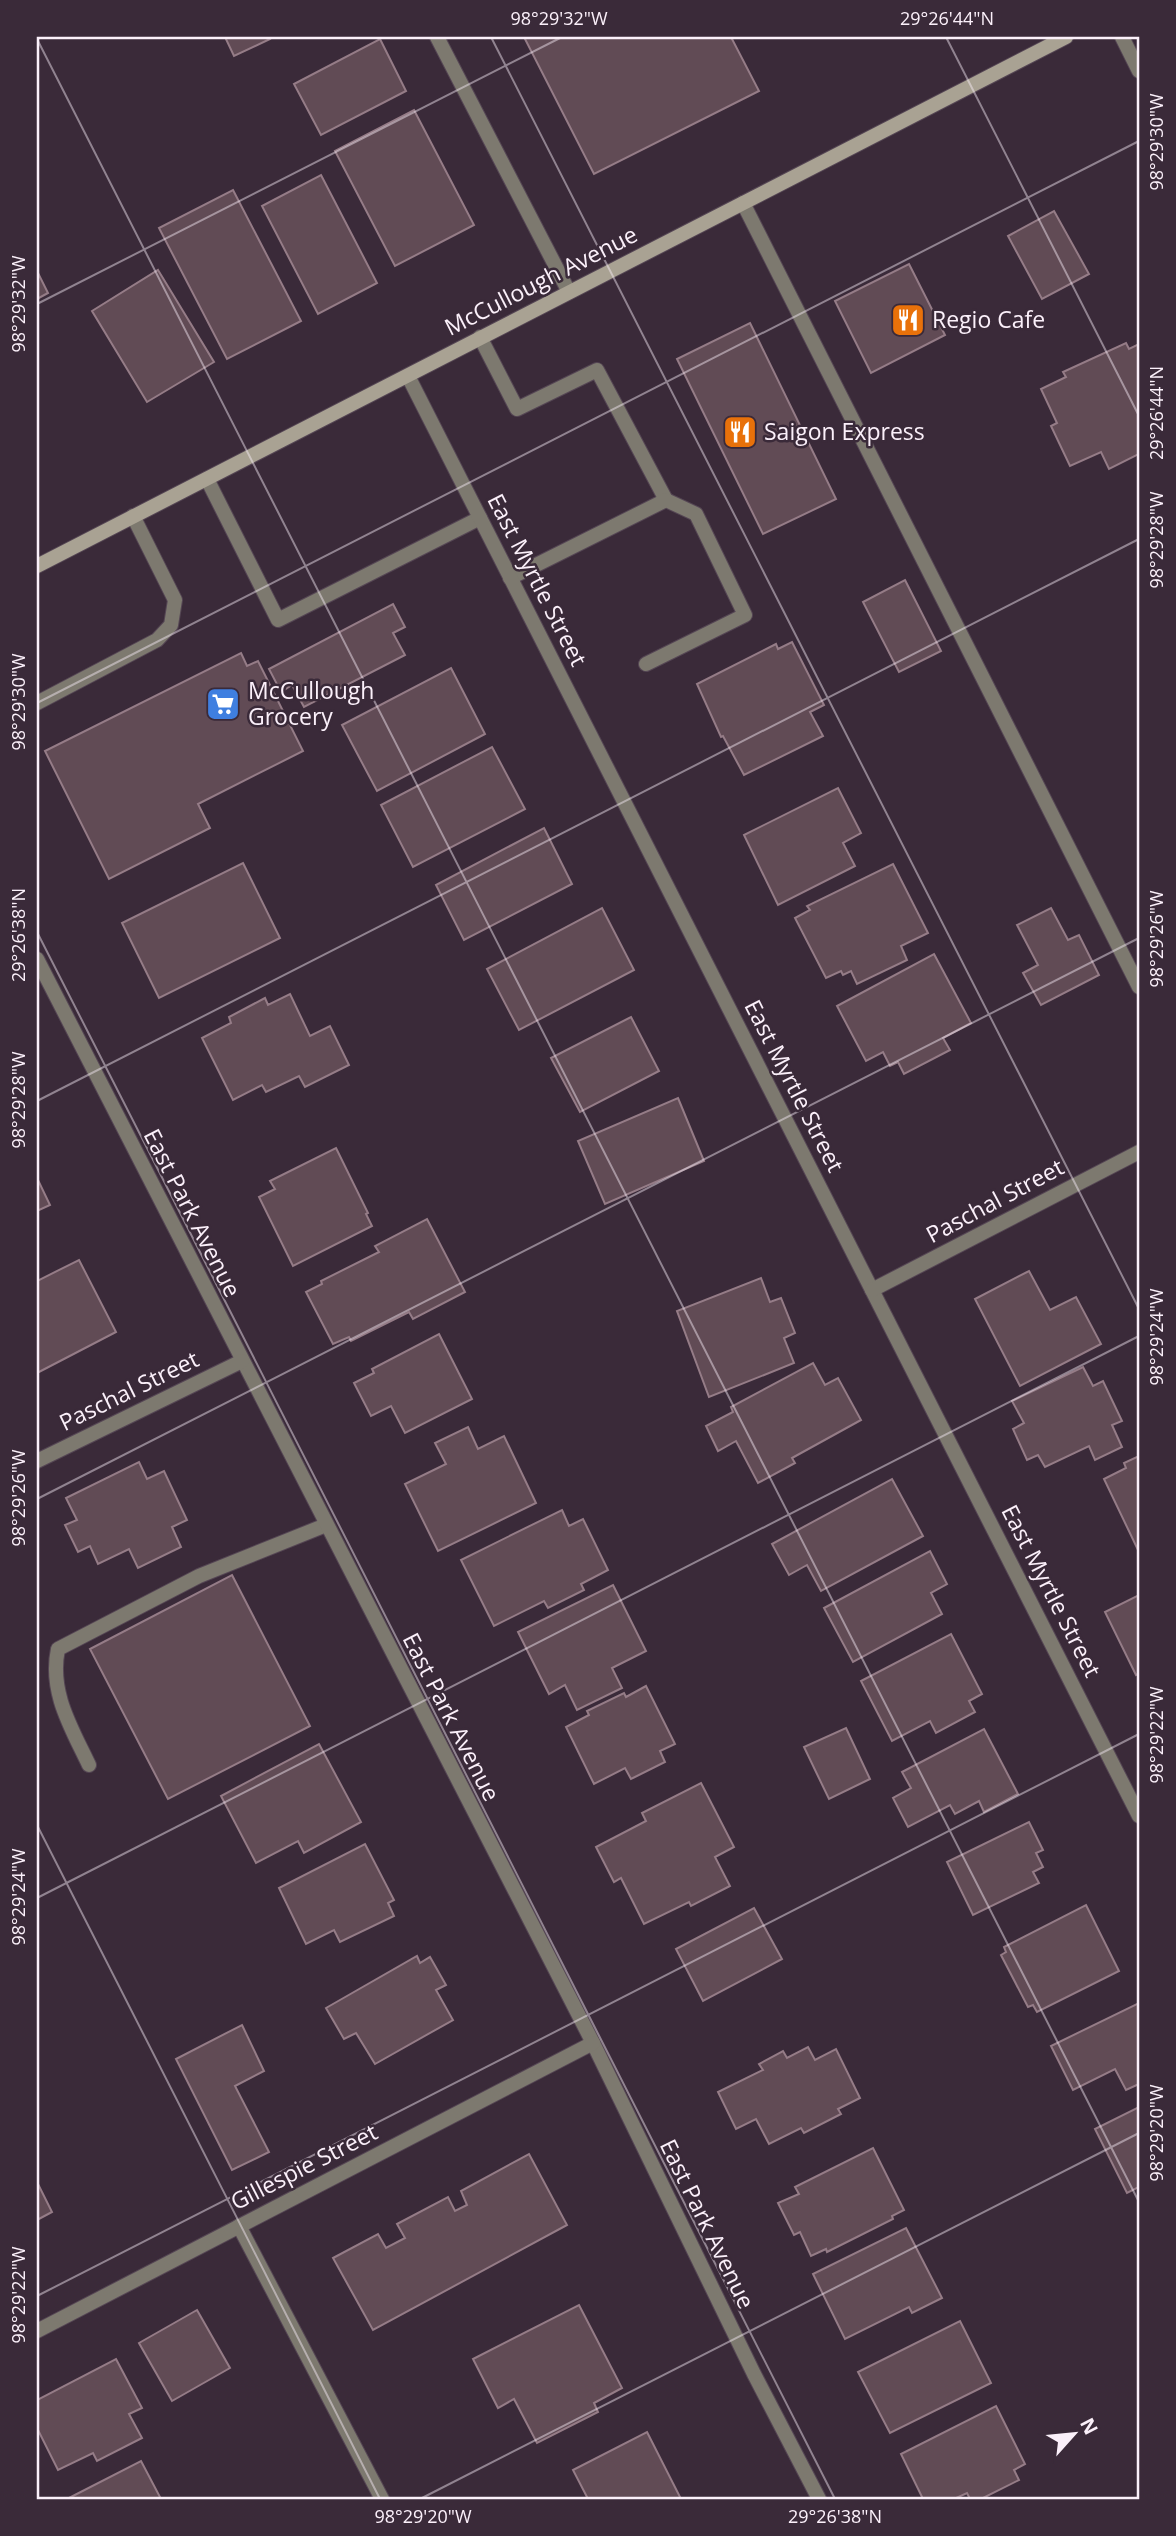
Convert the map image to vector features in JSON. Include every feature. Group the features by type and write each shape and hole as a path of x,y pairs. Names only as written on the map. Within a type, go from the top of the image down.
{"main road":[{"name":"McCullough Avenue","path":"37,566 1066,37"}],"street":[{"path":"438,37 569,292"},
{"path":"1122,37 1139,71"},
{"path":"743,203 1139,987"},
{"path":"480,337 517,409 597,370 666,500 696,514 745,615 646,664"},
{"name":"East Myrtle Street","path":"408,376 1139,1816"},
{"path":"207,479 278,620 480,518"},
{"path":"510,578 666,500"},
{"path":"37,703 158,640 171,625 175,600 133,516"},
{"name":"East Park Avenue","path":"37,959 593,2043 754,2374 819,2499"},
{"name":"Paschal Street","path":"873,1290 1139,1152"},
{"name":"Paschal Street","path":"37,1461 242,1361"},
{"path":"89,1765 60,1703 54,1667 58,1649 199,1576 326,1525"},
{"name":"Gillespie Street","path":"37,2331 593,2043"},
{"path":"239,2227 382,2499"}],"building":[{"path":"225,37 269,37 270,39 234,56"},
{"path":"524,37 731,37 759,91 594,174"},
{"path":"380,39 406,91 321,135 294,84"},
{"path":"414,110 474,225 395,266 335,151"},
{"path":"321,175 377,283 318,314 262,206"},
{"path":"233,190 301,321 227,359 159,228"},
{"path":"1054,211 1089,274 1042,299 1008,236"},
{"path":"909,264 945,335 871,373 835,301"},
{"path":"158,270 214,362 147,402 92,311"},
{"path":"37,271 48,293 37,299"},
{"path":"750,323 836,499 763,534 677,359"},
{"path":"1126,343 1129,349 1139,344 1139,454 1109,469 1101,452 1070,466 1051,426 1057,423 1041,389 1066,377 1063,372"},
{"path":"905,580 941,651 899,672 863,602"},
{"path":"393,604 405,627 393,633 405,655 304,707 292,685 281,692 269,669"},
{"path":"792,642 824,705 810,712 823,736 744,775 723,736 721,737 697,684 776,644 778,649"},
{"path":"241,653 247,666 258,661 303,751 198,804 210,828 109,879 45,751"},
{"path":"451,668 485,734 377,791 342,725"},
{"path":"492,747 525,809 413,867 381,805"},
{"path":"838,788 861,833 843,843 855,866 778,905 744,835"},
{"path":"544,828 572,884 464,940 436,885"},
{"path":"243,863 280,938 159,998 122,923"},
{"path":"893,864 928,933 901,946 907,960 857,984 851,971 843,975 841,971 826,978 795,918 810,910 807,906"},
{"path":"602,908 634,970 519,1030 487,969"},
{"path":"1051,908 1068,940 1079,935 1099,975 1041,1005 1023,973 1038,965 1017,925"},
{"path":"934,954 971,1023 943,1038 950,1050 904,1074 898,1062 890,1066 883,1052 866,1061 837,1006"},
{"path":"290,994 310,1036 330,1026 349,1065 305,1087 299,1076 266,1092 262,1085 233,1100 202,1038 231,1023 229,1017 265,998 268,1005"},
{"path":"631,1017 659,1071 580,1112 551,1058"},
{"path":"678,1098 704,1161 605,1204 578,1141"},
{"path":"336,1148 372,1226 293,1266 259,1197 275,1189 270,1181"},
{"path":"37,1178 50,1205 37,1211"},
{"path":"427,1219 465,1292 413,1319 409,1312 351,1341 349,1337 333,1344 306,1292 322,1284 321,1281 379,1252 375,1246"},
{"path":"79,1260 116,1332 37,1373 37,1281"},
{"path":"1029,1271 1050,1310 1076,1297 1101,1344 1020,1386 975,1299"},
{"path":"761,1278 770,1302 781,1298 795,1333 784,1338 794,1363 709,1397 677,1311"},
{"path":"439,1334 472,1399 405,1433 391,1406 371,1416 354,1383 374,1373 372,1369"},
{"path":"813,1363 825,1385 838,1378 861,1420 792,1458 795,1463 758,1483 736,1441 718,1451 706,1426 733,1412 731,1407"},
{"path":"1083,1367 1093,1386 1103,1381 1122,1421 1112,1425 1122,1447 1095,1460 1089,1446 1045,1467 1038,1455 1027,1460 1013,1429 1024,1423 1012,1401"},
{"path":"468,1427 478,1449 504,1436 536,1503 438,1551 405,1484 446,1464 435,1443"},
{"path":"1139,1456 1139,1552 1104,1479 1126,1468 1124,1463"},
{"path":"139,1462 147,1479 164,1471 187,1520 172,1527 181,1547 138,1568 129,1549 98,1564 90,1546 78,1552 65,1525 77,1520 66,1498"},
{"path":"892,1479 923,1536 821,1591 807,1565 789,1575 772,1544"},
{"path":"562,1510 569,1526 583,1519 608,1570 581,1584 584,1590 548,1608 544,1601 494,1626 461,1560"},
{"path":"930,1551 947,1584 931,1593 942,1614 853,1662 824,1608"},
{"path":"232,1575 310,1726 168,1799 90,1649"},
{"path":"613,1585 646,1651 612,1668 622,1688 577,1710 565,1685 549,1694 518,1632"},
{"path":"1139,1595 1139,1673 1136,1675 1105,1612"},
{"path":"951,1634 982,1694 969,1701 975,1712 936,1733 930,1721 892,1741 861,1681"},
{"path":"646,1686 675,1744 660,1751 665,1762 631,1779 625,1768 594,1784 566,1727 589,1715 587,1711 624,1693 626,1697"},
{"path":"846,1728 870,1779 829,1799 804,1747"},
{"path":"984,1729 1018,1794 984,1812 979,1801 955,1814 950,1805 908,1827 893,1798 911,1788 902,1772"},
{"path":"319,1744 361,1822 304,1853 298,1841 256,1863 221,1796"},
{"path":"701,1783 734,1847 715,1857 730,1886 691,1906 689,1902 644,1924 621,1878 614,1882 596,1847 646,1821 642,1813"},
{"path":"1029,1822 1043,1850 1036,1853 1043,1867 1033,1872 1039,1883 973,1915 947,1862"},
{"path":"365,1844 394,1900 388,1903 394,1916 340,1942 334,1930 306,1944 279,1888"},
{"path":"1086,1905 1119,1971 1037,2012 1033,2005 1028,2007 1001,1955 1006,1952 1004,1947"},
{"path":"754,1908 782,1959 703,2001 676,1949"},
{"path":"417,1956 420,1963 430,1957 446,1985 436,1990 453,2020 375,2064 356,2033 344,2039 326,2008"},
{"path":"1139,2003 1139,2084 1126,2090 1115,2069 1073,2090 1051,2046"},
{"path":"242,2025 264,2071 235,2086 269,2152 232,2170 176,2059"},
{"path":"808,2047 815,2060 836,2049 860,2098 838,2109 841,2114 804,2133 801,2128 769,2144 756,2119 736,2129 718,2092 763,2070 759,2064 783,2051 787,2058"},
{"path":"1139,2107 1139,2187 1127,2193 1095,2129"},
{"path":"873,2148 904,2210 892,2216 893,2219 827,2252 826,2249 811,2256 800,2232 794,2235 778,2203 799,2194 795,2187"},
{"path":"529,2154 567,2225 373,2330 333,2258 378,2234 386,2248 405,2238 397,2224 448,2197 455,2211 467,2205 461,2191"},
{"path":"37,2182 52,2212 37,2220"},
{"path":"906,2228 942,2298 912,2313 909,2307 845,2339 813,2274"},
{"path":"579,2305 622,2388 594,2403 598,2412 537,2443 514,2399 498,2408 473,2359"},
{"path":"197,2310 230,2368 172,2401 139,2343"},
{"path":"960,2321 991,2383 890,2433 858,2372"},
{"path":"116,2359 142,2408 129,2414 142,2438 97,2461 93,2453 58,2470 37,2428 37,2400"},
{"path":"996,2406 1025,2464 1014,2470 1019,2480 981,2499 970,2499 967,2493 954,2499 923,2499 901,2454"},
{"path":"647,2432 681,2499 588,2499 573,2470"},
{"path":"141,2461 161,2499 67,2499"}],"place":[{"name":"Regio Cafe","path":"908,320"},
{"name":"Saigon Express","path":"740,432"},
{"name":"McCullough Grocery","path":"223,704"}]}
